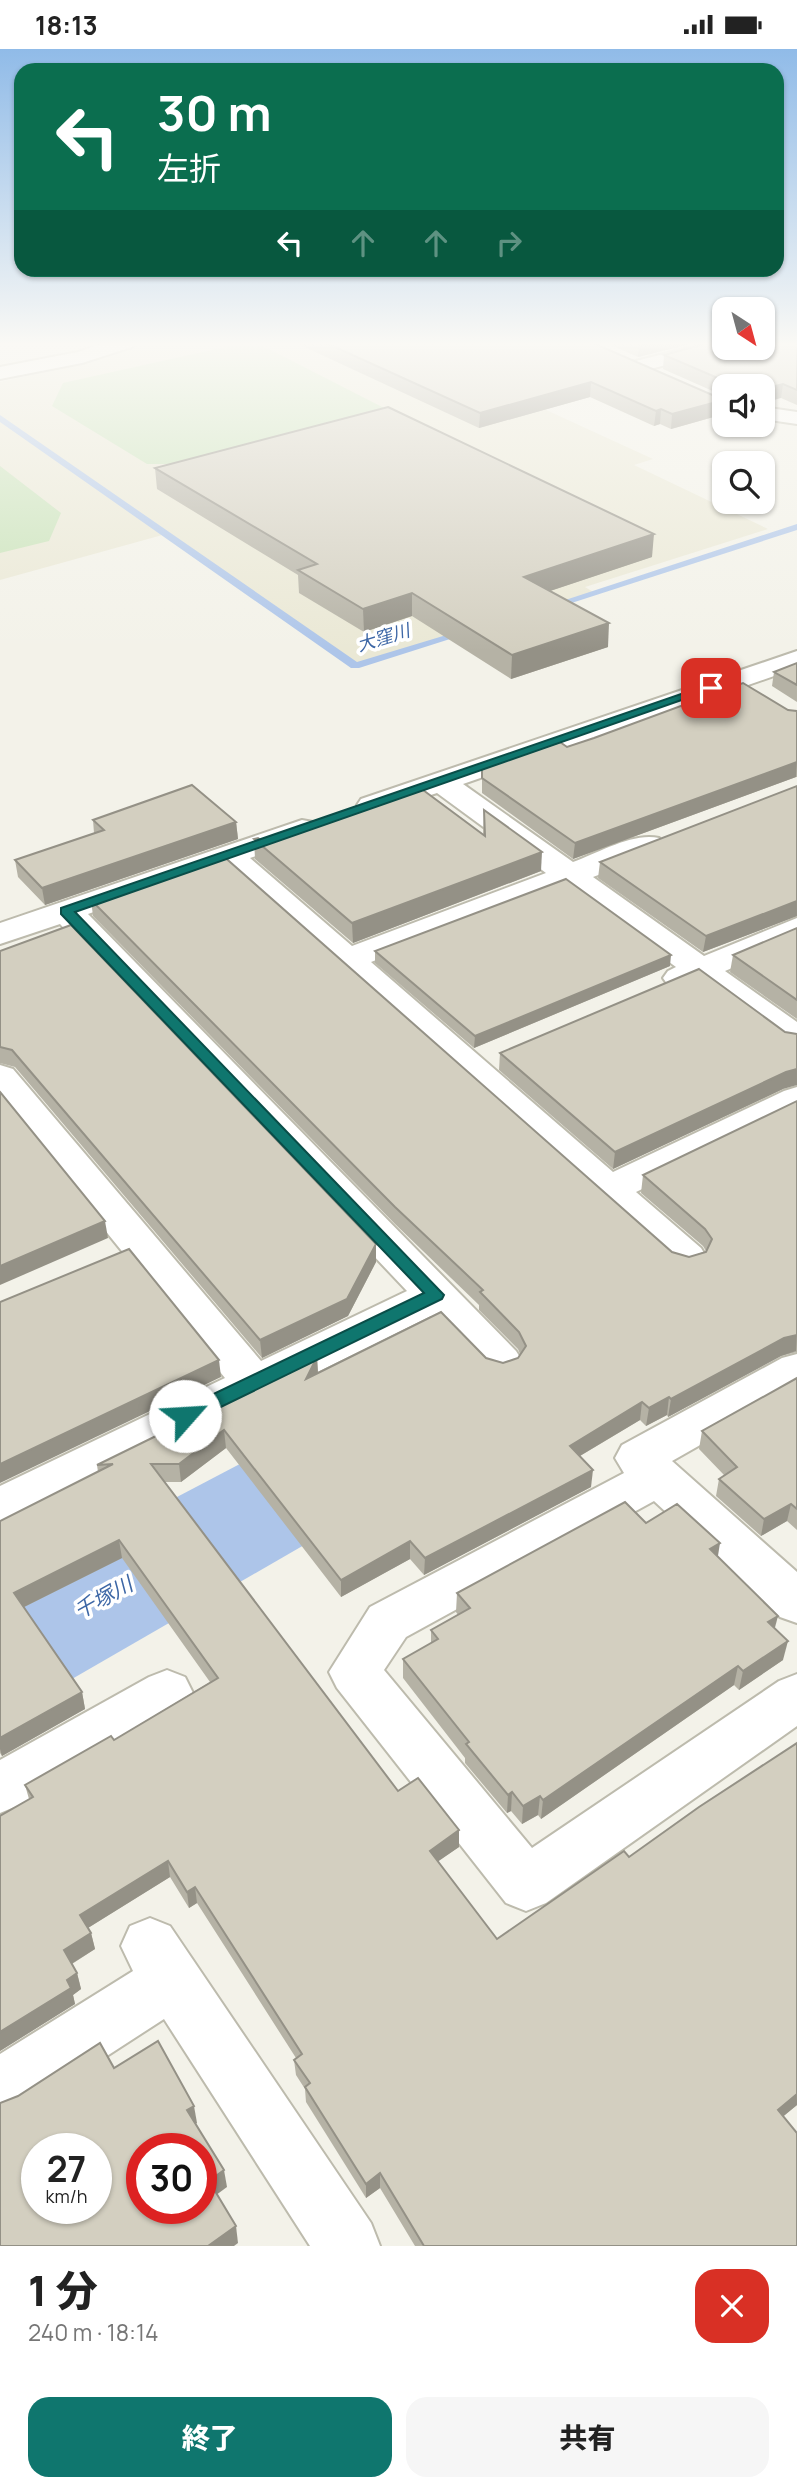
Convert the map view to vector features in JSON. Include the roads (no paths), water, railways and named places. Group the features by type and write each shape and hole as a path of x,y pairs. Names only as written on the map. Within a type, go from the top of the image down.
{"street":[{"path":"0,934 797,659"},
{"path":"735,679 766,698"},
{"path":"440,781 797,1039"},
{"path":"345,960 671,836"},
{"path":"228,855 686,1258"},
{"path":"66,911 501,1361"},
{"path":"648,991 797,928"},
{"path":"468,1067 507,1051"},
{"path":"0,1078 254,1383"},
{"path":"608,1190 797,1099"},
{"path":"101,1261 139,1244"},
{"path":"0,1507 436,1295"},
{"path":"797,1370 638,1458 797,1602"},
{"path":"659,1476 387,1622 355,1672 526,1884 797,1697"},
{"path":"0,1788 167,1693"},
{"path":"0,2089 162,1963 337,2242"}],"waterway":[{"name":"大窪川","path":"39,446 355,666 467,632"},
{"name":"大窪川","path":"549,607 797,527"},
{"name":"千塚川","path":"0,1654 392,1438"}]}
